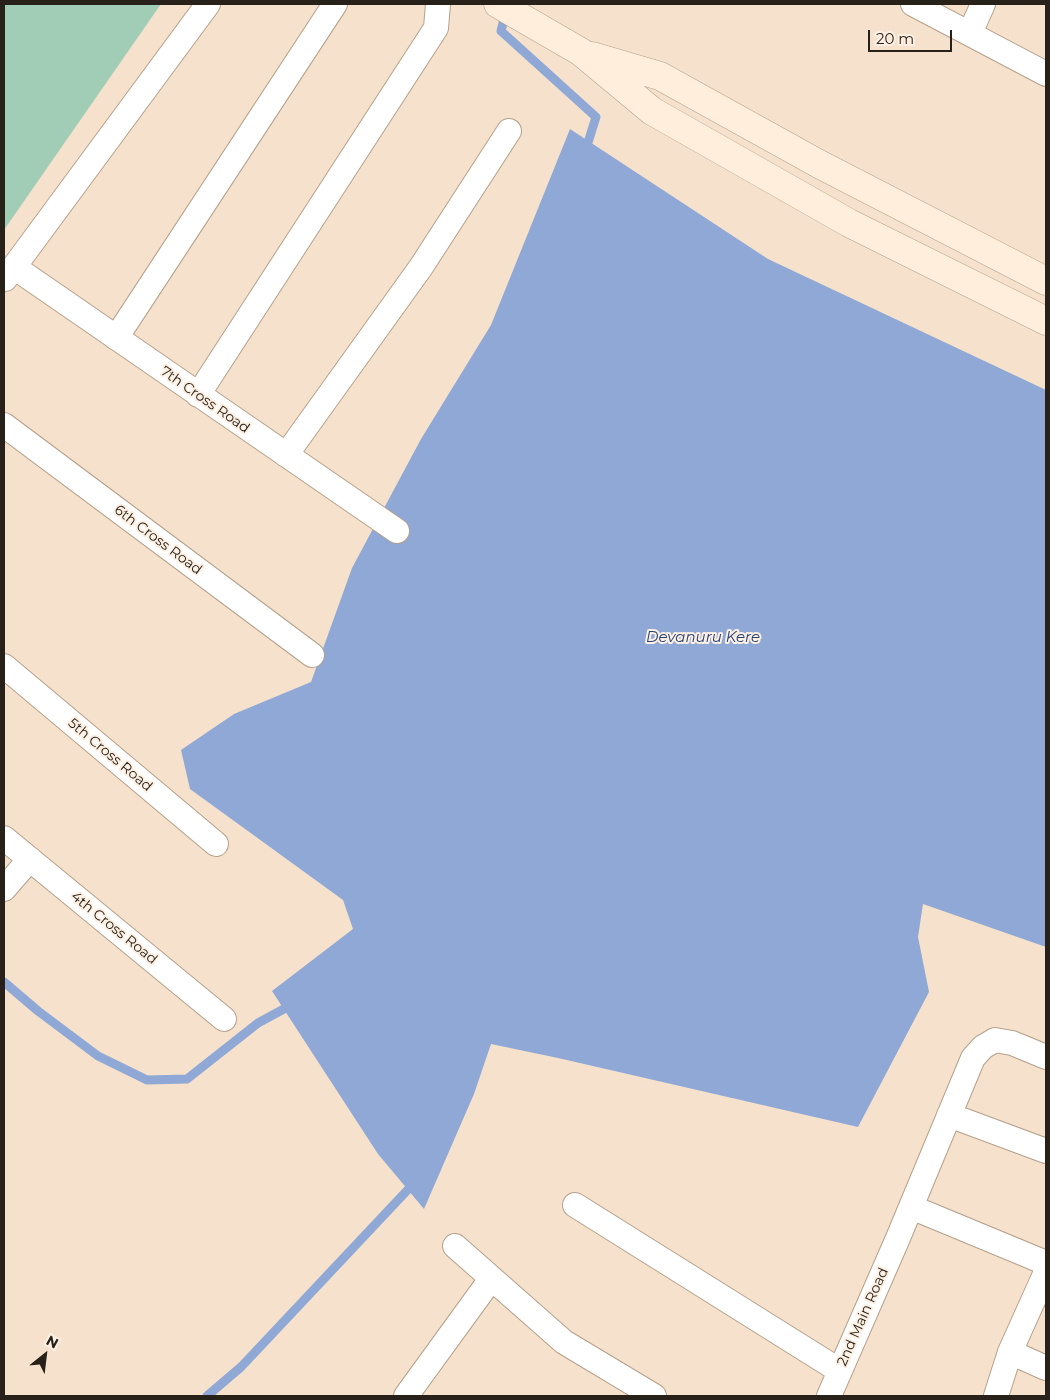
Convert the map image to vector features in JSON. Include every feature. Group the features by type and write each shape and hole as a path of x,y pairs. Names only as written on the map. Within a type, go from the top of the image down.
{"street":[{"path":"9,274 208,4"},
{"path":"116,338 335,4"},
{"path":"198,395 436,28 438,4"},
{"path":"498,4 581,52 652,110 849,223 1046,322"},
{"path":"913,4 1046,74"},
{"path":"970,34 983,4"},
{"path":"581,52 660,76 818,164 1046,281"},
{"path":"286,455 421,267 509,131"},
{"name":"7th Cross Road","path":"9,274 116,338 397,532"},
{"name":"6th Cross Road","path":"4,425 312,655"},
{"name":"5th Cross Road","path":"4,666 216,844"},
{"name":"4th Cross Road","path":"4,838 224,1019"},
{"path":"4,889 30,859"},
{"name":"2nd Main Road","path":"829,1396 898,1238 973,1058 983,1047 995,1040 1012,1043 1046,1057"},
{"path":"949,1114 1046,1151"},
{"path":"575,1205 840,1371"},
{"path":"911,1207 1046,1263"},
{"path":"455,1246 564,1342 654,1396"},
{"path":"996,1396 1010,1352 1046,1272"},
{"path":"406,1396 492,1279"},
{"path":"1010,1352 1046,1368"}],"green space":[{"path":"4,4 161,4 4,230"}],"water":[{"name":"Devanuru Kere","path":"570,129 768,259 1046,390 1046,947 923,904 918,937 929,992 858,1127 491,1044 474,1094 424,1209 378,1154 272,991 353,929 343,900 190,789 181,750 234,714 311,682 352,568 421,439 491,325"}],"waterway":[{"path":"506,11 501,31 596,117 585,152"},
{"path":"4,982 38,1011 98,1056 147,1080 187,1079 258,1023 293,1004"},
{"path":"207,1396 241,1367 416,1181"}]}
